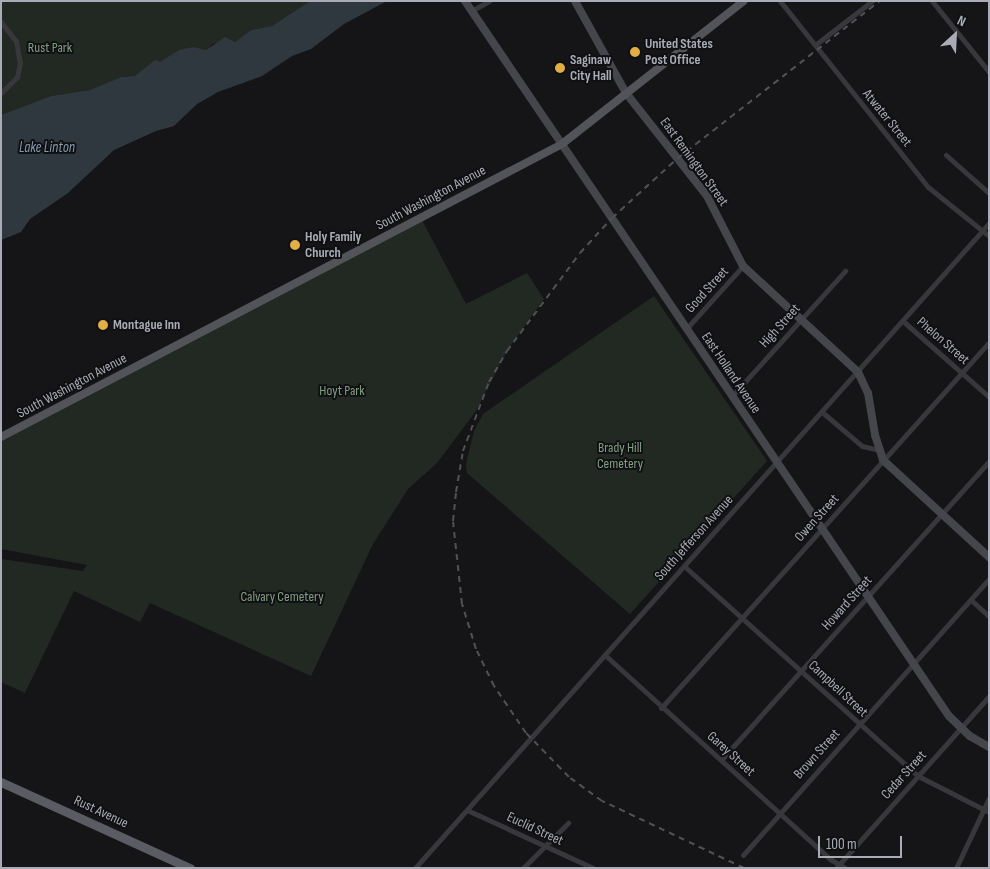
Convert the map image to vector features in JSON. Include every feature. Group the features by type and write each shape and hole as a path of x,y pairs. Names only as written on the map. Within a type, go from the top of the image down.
{"highway":[{"name":"Rust Avenue","path":"1,782 190,868"}],"main road":[{"name":"East Holland Avenue","path":"465,1 913,662 960,728 989,748"},
{"name":"East Remington Street","path":"575,1 626,93 707,196 743,266 858,372 868,392 879,450 883,460 989,557"},
{"name":"South Washington Avenue","path":"1,437 562,144 744,1"}],"street":[{"path":"471,11 489,1"},
{"name":"Atwater Street","path":"780,1 928,187 989,236"},
{"path":"815,45 872,1"},
{"path":"932,1 989,72"},
{"path":"1,22 16,41 20,64 17,77 1,93"},
{"path":"946,156 989,193"},
{"name":"South Jefferson Avenue","path":"415,868 904,322 989,223"},
{"name":"Good Street","path":"686,329 743,266"},
{"name":"High Street","path":"732,396 845,271"},
{"name":"Phelon Street","path":"904,322 989,397"},
{"name":"Owen Street","path":"661,708 989,342"},
{"path":"822,412 862,446 879,450"},
{"name":"Howard Street","path":"721,760 989,461"},
{"name":"Campbell Street","path":"684,566 918,776 986,810"},
{"name":"Brown Street","path":"743,855 913,662 989,579"},
{"path":"971,600 989,618"},
{"name":"Garey Street","path":"605,655 661,708 837,866 844,868"},
{"name":"Cedar Street","path":"837,866 989,696"},
{"path":"956,868 986,810 989,798"},
{"name":"Euclid Street","path":"467,810 593,868"},
{"path":"523,868 547,847 568,823"}],"green space":[{"name":"Rust Park","path":"1,1 310,1 272,26 251,30 235,42 214,43 206,50 194,47 135,76 121,77 90,90 51,96 1,115"},
{"name":"Hoyt Park","path":"421,218 466,304 527,273 544,299 507,351 476,411 437,463 408,489 373,544 311,676 150,603 140,622 74,591 25,693 1,682 1,559 83,571 87,565 1,549 1,437"},
{"name":"Brady Hill Cemetery","path":"654,296 767,461 630,614 467,473 466,464 474,431 483,414"}],"water":[{"name":"Lake Linton","path":"310,1 387,1 344,24 311,49 292,56 262,76 218,92 197,104 174,126 156,131 114,150 68,193 30,219 21,232 1,240 1,115 51,96 90,90 121,77 135,76 155,60 160,62 179,50 194,47 206,50 225,37 235,42 251,30 272,26"}],"railway":[{"path":"744,868 602,801 569,777 526,733 494,686 476,649 462,604 453,521 456,492 463,451 489,382 507,351 580,253 612,218 678,158 880,1"}],"place":[{"name":"United States Post Office","path":"635,52"},
{"name":"Saginaw City Hall","path":"560,68"},
{"name":"Holy Family Church","path":"295,245"},
{"name":"Montague Inn","path":"103,325"}],"park label":[{"name":"Calvary Cemetery","path":"282,597"}]}
